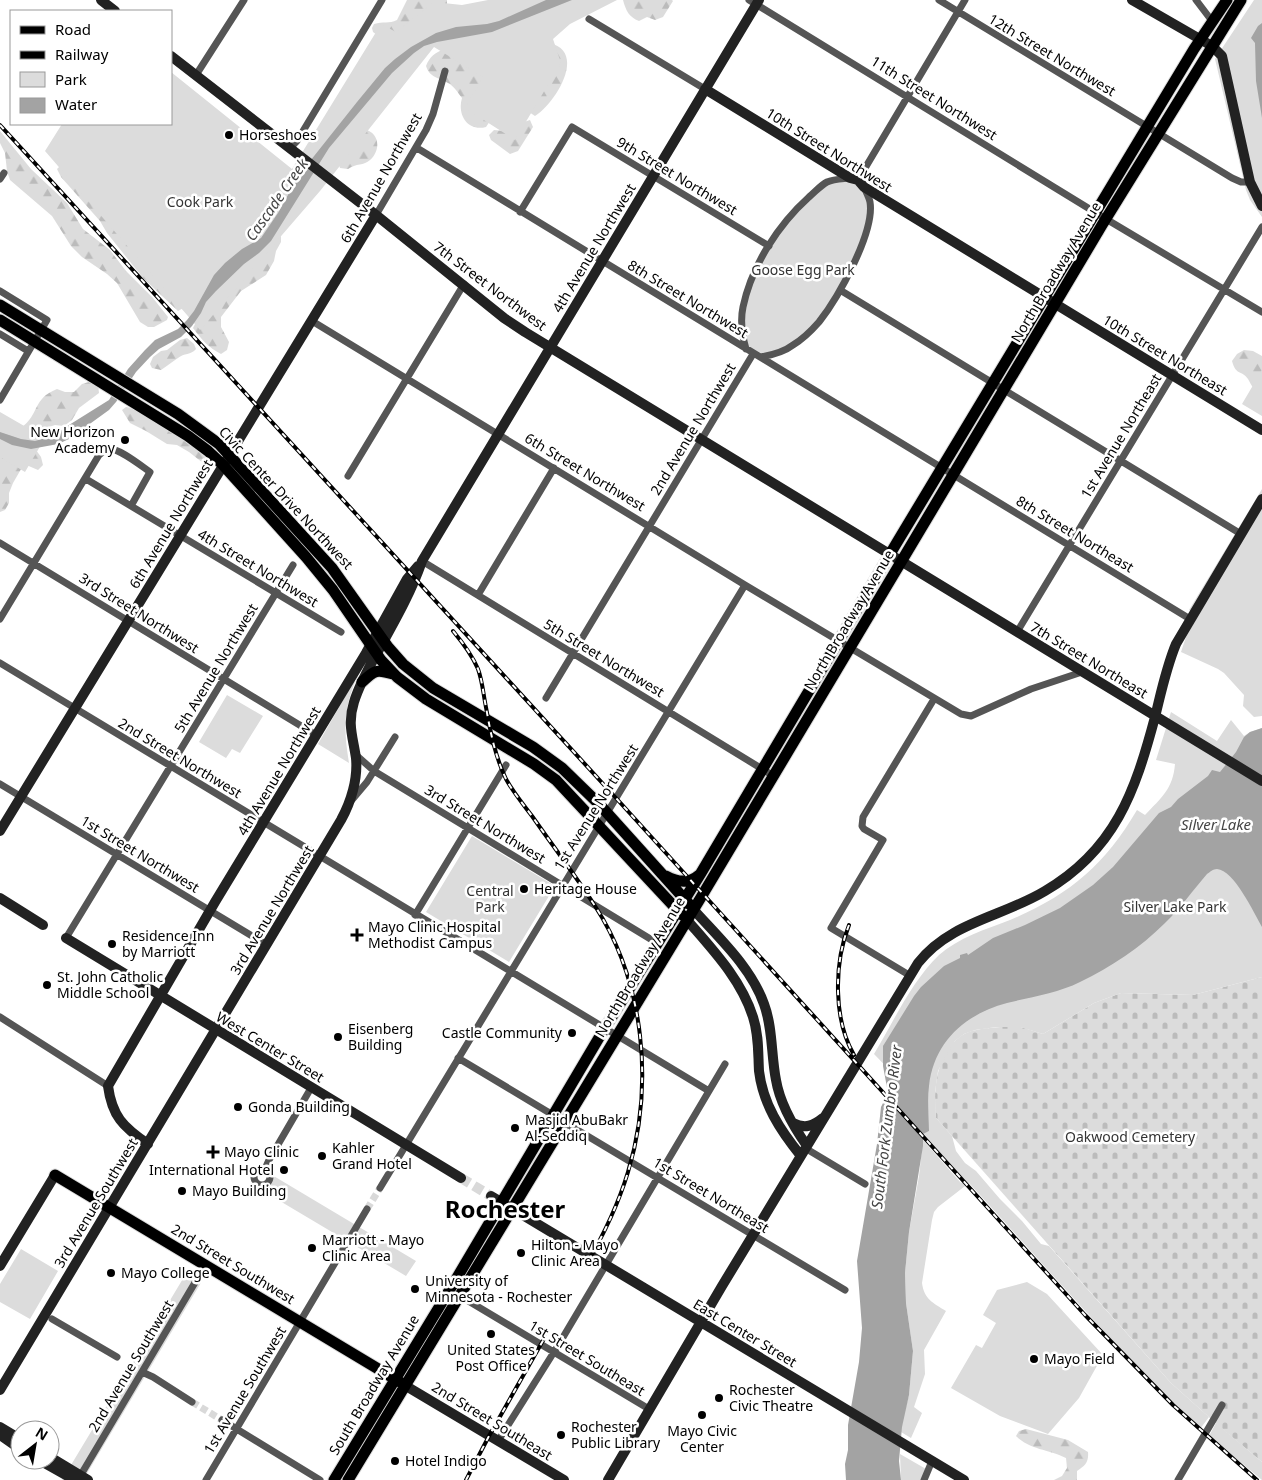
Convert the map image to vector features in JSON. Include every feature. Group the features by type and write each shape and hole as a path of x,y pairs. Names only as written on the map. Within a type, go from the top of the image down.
{"main road":[{"path":"101,0 114,10"},
{"path":"1132,0 1212,46 1219,52 1224,60 1250,182 1262,206"},
{"name":"North Broadway Avenue","path":"1153,131 1200,40 1226,0"},
{"name":"North Broadway Avenue","path":"507,1206 564,1122 687,920 768,772 844,644 890,554 1004,389 1050,301 1101,216 1153,131 1212,46 1241,0"},
{"name":"4th Avenue Northwest","path":"108,1086 316,735 374,649 389,611 410,574 422,561 499,434 705,90 755,1"},
{"name":"7th Street Northwest","path":"172,57 464,284 504,318 550,348 890,554"},
{"name":"10th Street Northwest","path":"705,90 1050,301"},
{"name":"6th Avenue Northwest","path":"0,831 376,215"},
{"name":"North Broadway Avenue","path":"844,644 901,562 993,383 1050,301"},
{"name":"10th Street Northeast","path":"1050,301 1262,430"},
{"name":"Civic Center Drive Northwest","path":"0,305 44,325 108,371 197,427 230,454 327,562 399,660 416,675 550,759 573,778 607,812 693,909"},
{"name":"Civic Center Drive Northwest","path":"0,320 32,346 101,382 197,442 223,465 321,575 394,674 426,700 545,772 565,788 687,920"},
{"path":"608,1480 700,1322 909,975 925,954 942,939 964,927 1039,895 1063,880 1094,851 1112,830 1128,801 1138,775 1173,653 1190,619 1262,499"},
{"name":"7th Street Northeast","path":"890,554 1262,781"},
{"name":"4th Avenue Northwest","path":"380,636 416,580 422,561"},
{"path":"364,613 379,615 389,611"},
{"name":"3rd Avenue Northwest","path":"216,1030 342,820 350,803 356,775 355,754 350,733 350,717 354,700 374,649"},
{"path":"362,682 375,671 394,674"},
{"name":"North Broadway Avenue","path":"507,1206 553,1115 699,875 768,772"},
{"path":"664,875 684,881 699,875"},
{"path":"0,898 44,924"},
{"path":"693,909 739,962 761,997 769,1024 781,1101 793,1123 804,1150"},
{"path":"687,920 717,954 738,983 746,998 757,1032 759,1071 763,1093 779,1128 804,1150"},
{"name":"West Center Street","path":"66,938 461,1178"},
{"name":"3rd Avenue Southwest","path":"0,1390 216,1030"},
{"path":"108,1086 112,1106 118,1118 131,1132 148,1144"},
{"path":"793,1123 806,1127 824,1118"},
{"path":"0,1266 55,1174"},
{"name":"2nd Street Southwest","path":"55,1174 406,1386"},
{"path":"491,1196 507,1206"},
{"name":"East Center Street","path":"507,1206 964,1480"},
{"name":"South Broadway Avenue","path":"348,1480 460,1296 507,1206"},
{"name":"South Broadway Avenue","path":"334,1480 507,1206"},
{"name":"2nd Street Southeast","path":"406,1386 564,1480"},
{"path":"60,1464 80,1479"},
{"path":"60,1470 80,1479"}],"street":[{"path":"196,75 244,0"},
{"path":"293,150 382,0"},
{"name":"12th Street Northwest","path":"939,0 1232,178 1241,182 1250,182"},
{"path":"761,358 793,346 807,334 819,322 840,290 856,259 869,218 870,202 857,182 966,0"},
{"path":"1196,0 1212,21"},
{"name":"11th Street Northwest","path":"755,1 1101,216 1262,312"},
{"name":"10th Street Northwest","path":"589,19 705,90"},
{"name":"6th Avenue Northwest","path":"376,215 417,148 433,114 445,70"},
{"name":"9th Street Northwest","path":"520,212 572,127 769,246"},
{"name":"8th Street Northwest","path":"417,148 947,471"},
{"name":"2nd Avenue Northwest","path":"746,349 742,331 743,308 759,262 769,246 795,211 826,183 835,180 857,182"},
{"name":"1st Avenue Northeast","path":"1017,632 1262,227"},
{"path":"348,476 464,284"},
{"path":"840,290 1241,534"},
{"path":"0,291 44,325 0,400"},
{"name":"6th Street Northwest","path":"312,321 745,585 961,714 971,716 1031,689 1082,672"},
{"path":"0,334 32,346"},
{"name":"2nd Avenue Northwest","path":"546,698 754,354"},
{"path":"0,619 102,450 111,448 150,472 131,506"},
{"path":"478,595 554,468"},
{"name":"8th Street Northeast","path":"947,471 1190,619"},
{"name":"4th Street Northwest","path":"86,479 342,632"},
{"name":"3rd Street Northwest","path":"0,542 128,622 316,735"},
{"name":"5th Street Northwest","path":"422,561 768,772"},
{"name":"5th Avenue Northwest","path":"66,938 293,565"},
{"name":"1st Avenue Northwest","path":"406,1145 745,585"},
{"name":"2nd Street Northwest","path":"0,663 708,1091"},
{"path":"909,975 831,928 883,840 862,826 863,817 934,699"},
{"name":"3rd Avenue Northwest","path":"350,803 364,786 395,737"},
{"name":"3rd Street Northwest","path":"355,754 374,771 657,943"},
{"path":"415,915 506,766"},
{"name":"1st Street Northwest","path":"0,784 267,945"},
{"path":"0,1017 108,1086"},
{"path":"458,1058 553,1115"},
{"path":"498,1441 554,1352 725,1064"},
{"path":"265,1169 311,1088"},
{"name":"1st Street Northeast","path":"564,1122 845,1290"},
{"path":"380,1188 406,1145"},
{"path":"804,1150 865,1184"},
{"name":"1st Avenue Southwest","path":"206,1480 368,1209"},
{"name":"2nd Avenue Southwest","path":"80,1479 206,1264"},
{"name":"1st Street Southeast","path":"460,1296 650,1409"},
{"path":"52,1319 117,1358"},
{"path":"142,1372 192,1402"},
{"path":"1178,1480 1222,1405"},
{"path":"222,1420 320,1480"},
{"path":"924,1480 932,1461"}],"green space":[{"path":"407,0 447,0 447,6 407,29 381,38 373,32 374,24 397,20"},
{"name":"Cook Park","path":"488,0 617,0 570,24 553,39 561,63 515,140 465,108 483,77 434,47 320,191 200,330 45,151 61,125 172,125 172,73 292,169 381,24 396,32 434,2 462,5"},
{"path":"623,0 673,1 663,17 655,20 647,17 639,21 628,13"},
{"path":"1254,0 1262,0 1262,217 1250,200 1246,190 1215,59"},
{"path":"549,43 560,48 566,56 567,66 559,90 543,110 535,116 529,112"},
{"path":"444,49 482,64 490,121 486,127 479,128 469,124 462,116 462,98 450,84 432,75 428,70 426,66 431,57"},
{"path":"530,120 533,127 518,151 510,154 491,140 489,135 494,130 505,131"},
{"path":"364,129 376,138 377,147 374,156 365,163 348,169 340,168 338,162"},
{"path":"0,131 31,169 67,203 83,229 110,250 126,271 153,298 168,317 167,320 154,327 148,327 140,322 117,283 82,257 71,246 52,216 10,180 5,153 0,143"},
{"path":"62,164 185,307 178,311 143,278 107,233 100,221 61,177 57,169"},
{"name":"Goose Egg Park","path":"858,180 870,202 862,244 829,308 793,346 761,357 746,349 743,308 750,284 780,229 826,183"},
{"path":"281,236 281,242 276,251 274,261 266,275 241,291 221,317 221,327 229,342 227,350 221,354 206,343 193,328 203,308 274,239"},
{"path":"187,338 194,344 196,349 194,351 180,356 161,370 152,368 150,364 153,357 161,351 167,350 180,340"},
{"path":"1244,350 1253,351 1262,356 1262,393 1252,386 1246,376 1235,369 1232,361 1237,354"},
{"path":"1262,370 1262,416 1242,404"},
{"path":"92,381 98,384 99,393 79,408 72,420 64,426 55,425 46,428 37,436 36,450 41,457 43,465 38,470 24,464 9,493 9,503 5,510 0,512 0,439 27,423 40,402 49,393 57,389 65,392 74,392 82,384"},
{"path":"126,407 145,414 171,429 194,446 207,461 203,463 177,445 167,444 130,423 122,410"},
{"path":"0,412 45,438 25,472 0,457"},
{"path":"1262,489 1262,716 1254,717 1243,706 1244,695 1224,673 1181,652 1186,637 1198,616 1189,610"},
{"path":"354,681 348,703 346,722 349,763 318,744"},
{"path":"227,695 263,716 240,753 232,749 226,758 199,742"},
{"name":"Silver Lake Park","path":"1171,712 1217,741 1231,720 1244,736 1262,728 1262,977 1193,995 1121,993 1094,1003 1043,1034 1020,1027 997,1027 975,1030 964,1034 955,1041 938,1071 935,1092 936,1118 952,1136 956,1151 965,1163 976,1171 1041,1244 1049,1246 1171,1383 1209,1417 1200,1429 1111,1339 969,1183 938,1207 934,1212 932,1220 922,1283 927,1297 946,1311 924,1350 925,1374 914,1407 922,1413 911,1438 901,1432 909,1395 913,1351 906,1303 905,1273 909,1232 923,1140 961,1183 965,1180 923,1133 929,1131 928,1110 874,1054 911,989 939,955 963,939 1031,910 1067,889 1098,863 1112,847 1137,810 1145,815 1161,798 1169,787 1174,773 1175,764 1156,760"},
{"name":"Central Park","path":"472,836 555,886 509,962 426,912"},
{"name":"Oakwood Cemetery","path":"1262,977 1262,1462 1171,1383 936,1118 935,1095 938,1072 947,1050 964,1034 983,1029 1021,1027 1043,1034 1094,1003 1121,993 1193,995"},
{"path":"272,1175 416,1261 406,1276 258,1188 269,1184"},
{"path":"21,1249 58,1271 30,1319 0,1302 0,1284"},
{"path":"187,1272 202,1281 83,1480 62,1480"},
{"name":"Mayo Field","path":"1027,1282 1047,1294 1103,1355 1079,1398 1048,1434 1000,1416 951,1388 976,1345 982,1348 996,1323 983,1315 997,1290"},
{"path":"1216,1423 1262,1462 1262,1480 1209,1436"},
{"path":"1026,1429 1068,1440 1088,1452 1086,1463 1077,1471 1077,1480 1054,1480 1062,1476 1067,1468 1066,1458 1021,1441 1016,1436 1019,1431"},
{"path":"900,1454 926,1469 921,1480 901,1480"}],"water":[{"path":"546,0 572,0 492,32 424,46 392,73 329,148 271,241 216,291 206,302 192,326 181,337 159,349 150,357 136,372 109,410 69,439 58,444 31,449 12,445 0,439 0,432 21,439 35,441 42,439 53,435 109,400 128,369 145,350 155,340 178,329 187,320 214,275 225,263 242,249 261,238 278,213 299,175 385,68 395,59 411,47 436,33 456,27 499,21"},
{"path":"1262,23 1262,118 1256,81 1255,43 1251,38"},
{"name":"Silver Lake","path":"1262,728 1262,927 1237,884 1223,871 1214,870 1207,874 1165,923 1146,941 1125,956 1072,986 1007,1003 978,1014 954,1032 945,1043 932,1070 928,1103 929,1131 923,1134 923,1146 909,1232 905,1273 906,1303 913,1351 909,1395 902,1427 899,1461 901,1480 846,1480 845,1464 848,1450 848,1425 859,1362 862,1328 857,1261 877,1144 881,1107 888,1093 883,1066 883,1046 914,996 944,966 960,958 960,955 967,953 968,955 993,938 1060,908 1093,885 1113,867 1159,813 1171,807 1178,799 1208,776 1212,770 1220,772 1236,752 1244,737 1250,732"}],"tunnel":[{"path":"461,1178 491,1196"},
{"path":"367,1209 380,1188"},
{"path":"192,1402 222,1420"}],"railway":[{"path":"0,125 616,798 1085,1315 1173,1405 1257,1480"},
{"path":"453,631 467,649 478,669 493,741 506,779 595,906 612,936 625,968 634,1001 640,1036 642,1070 641,1105 636,1139 620,1196 604,1232 586,1265"},
{"path":"849,925 840,956 838,991 842,1025 854,1055"},
{"path":"466,1480 545,1337"}],"place":[{"name":"Horseshoes","path":"229,135"},
{"name":"New Horizon Academy","path":"125,440"},
{"name":"Heritage House","path":"524,889"},
{"name":"Mayo Clinic Hospital Methodist Campus","path":"357,935"},
{"name":"Residence Inn by Marriott","path":"112,944"},
{"name":"St. John Catholic Middle School","path":"47,985"},
{"name":"Castle Community","path":"572,1033"},
{"name":"Eisenberg Building","path":"338,1037"},
{"name":"Gonda Building","path":"238,1107"},
{"name":"Masjid AbuBakr Al-Seddiq","path":"515,1128"},
{"name":"Mayo Clinic","path":"213,1152"},
{"name":"Kahler Grand Hotel","path":"322,1156"},
{"name":"International Hotel","path":"284,1170"},
{"name":"Mayo Building","path":"182,1191"},
{"name":"Marriott - Mayo Clinic Area","path":"312,1248"},
{"name":"Hilton - Mayo Clinic Area","path":"521,1253"},
{"name":"Mayo College","path":"111,1273"},
{"name":"University of Minnesota - Rochester","path":"415,1289"},
{"name":"United States Post Office","path":"491,1334"},
{"name":"Mayo Field","path":"1034,1359"},
{"name":"Rochester Civic Theatre","path":"719,1398"},
{"name":"Mayo Civic Center","path":"702,1415"},
{"name":"Rochester Public Library","path":"561,1435"},
{"name":"Hotel Indigo","path":"395,1461"}],"district":[{"name":"Rochester","path":"505,1210"}],"water label":[{"name":"Cascade Creek","path":"277,200"},
{"name":"South Fork Zumbro River","path":"887,1127"}]}
